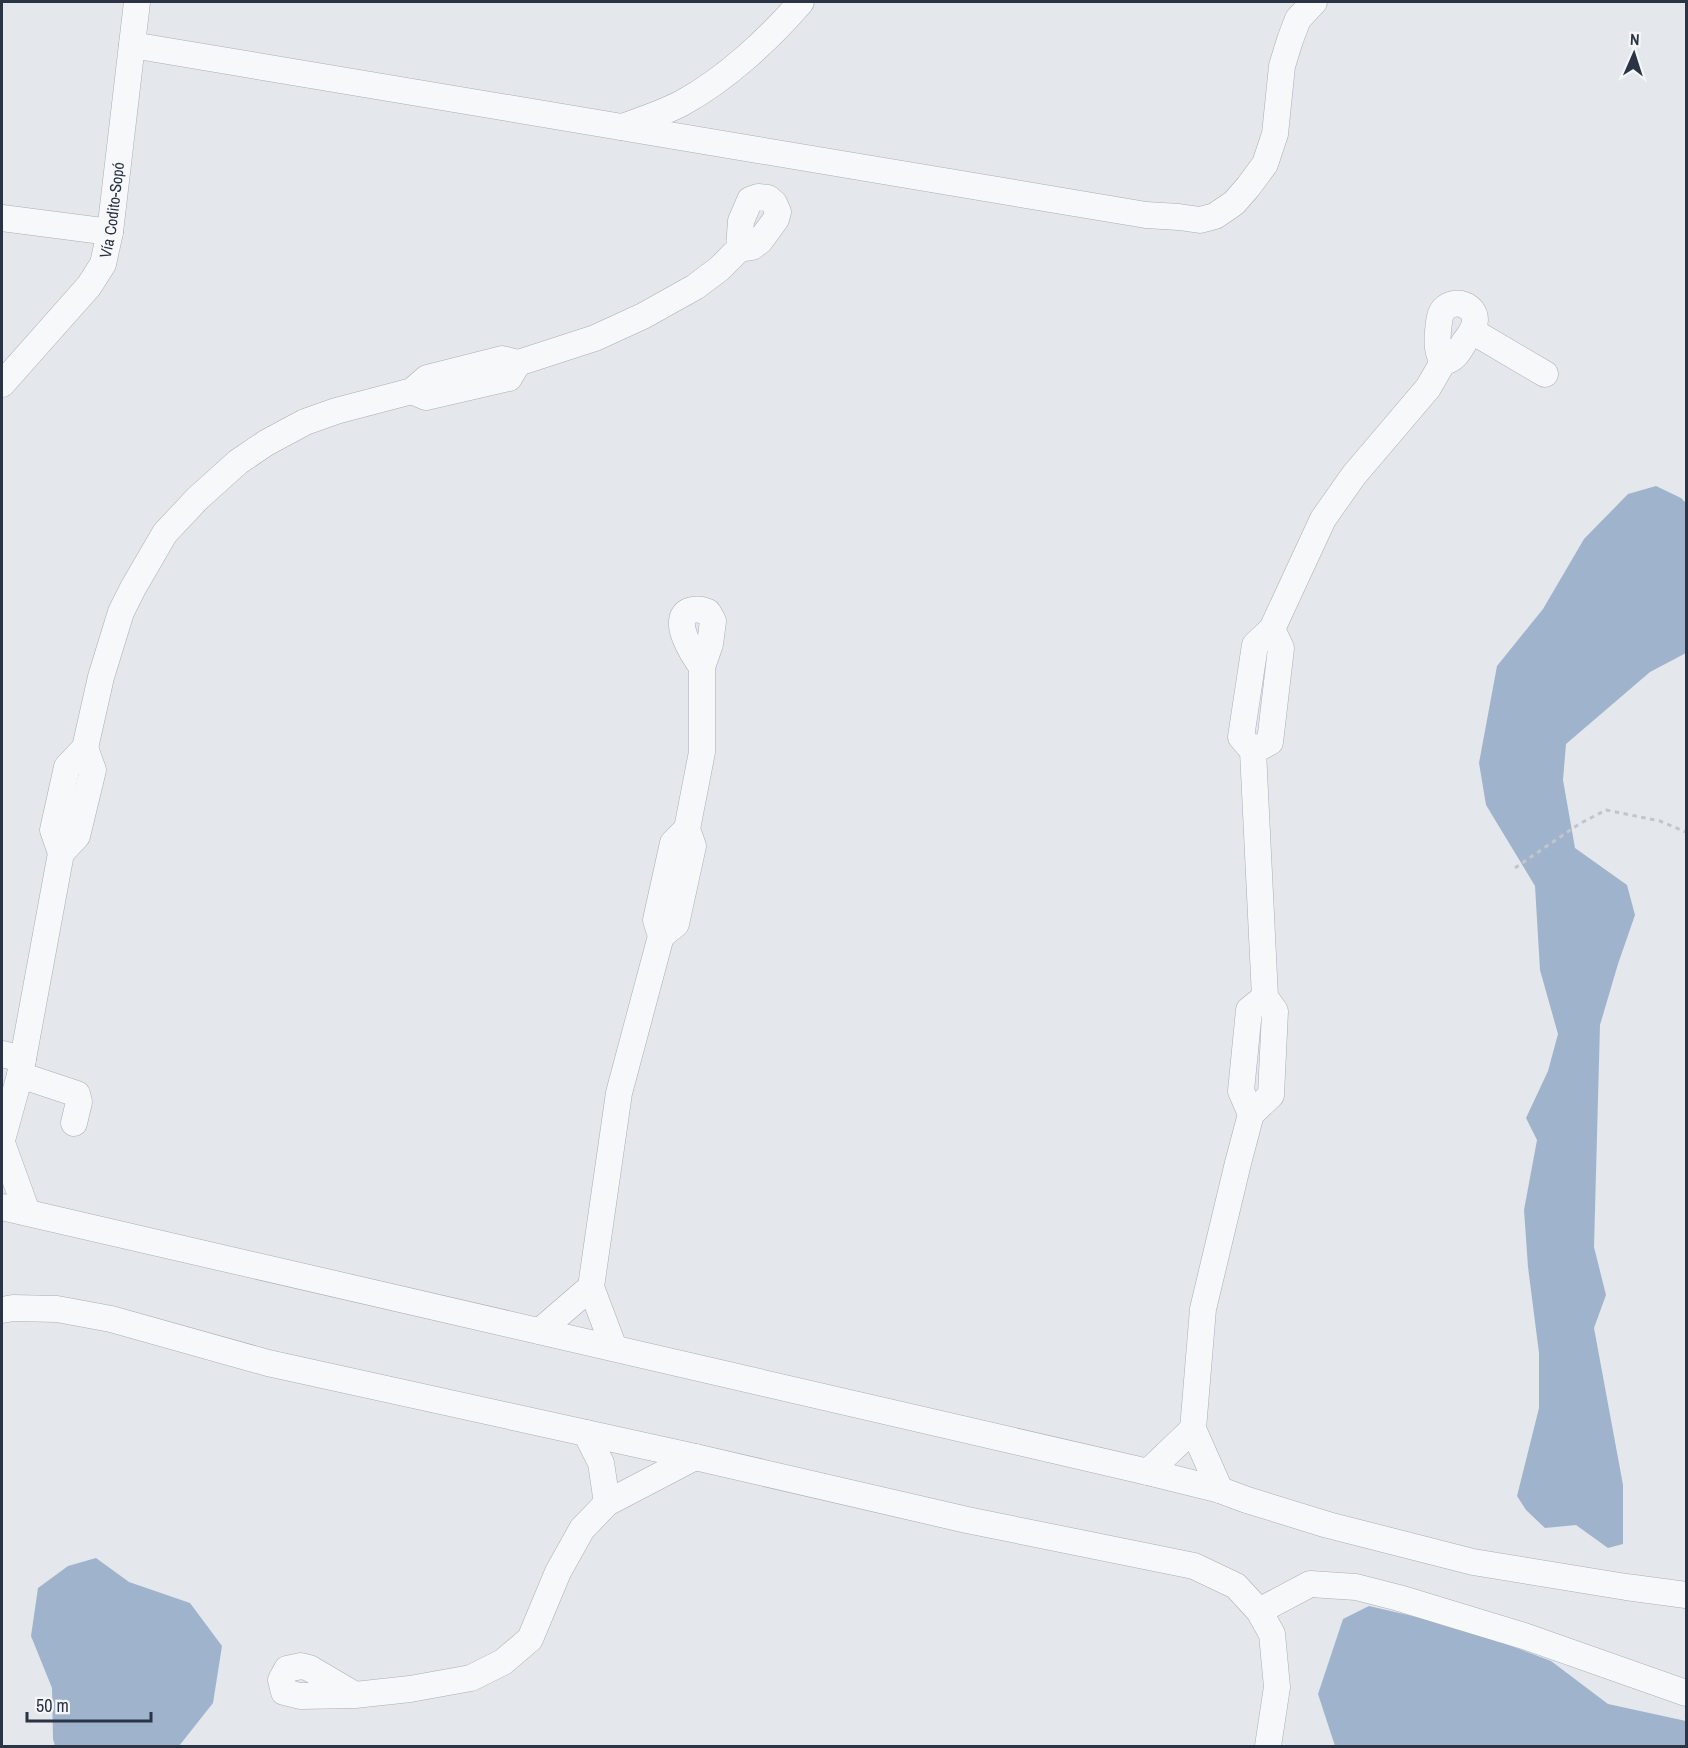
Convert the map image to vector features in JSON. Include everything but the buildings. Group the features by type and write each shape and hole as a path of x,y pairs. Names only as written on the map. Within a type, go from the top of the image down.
{"street":[{"name":"Vía Codito-Sopó","path":"2,384 89,286 102,264 110,232 137,2"},
{"path":"622,127 682,103 727,74 776,29 801,2"},
{"path":"132,45 1146,215 1200,220 1215,216 1234,203 1265,164 1275,134 1282,66 1298,19 1314,2"},
{"path":"2,218 110,232"},
{"path":"27,1212 2,1142 15,1063 61,853 77,836 93,770 85,748 101,677 122,612 133,588 165,533 238,462 266,443 305,422 336,411 412,391 427,378 502,359 518,363 595,338 643,316 695,287 719,269 739,249"},
{"path":"1455,304 1469,307 1475,319 1472,331 1456,356 1450,361 1443,362 1438,353 1437,337 1442,310 1455,304"},
{"path":"1472,331 1545,374"},
{"path":"1220,1490 1192,1429 1203,1309 1251,1114 1271,1095 1275,1011 1264,997 1253,751 1241,737 1255,645 1272,629 1323,519 1354,475 1428,388 1443,362"},
{"path":"614,1348 591,1287 619,1093 661,936 676,924 693,846 687,829 702,752 702,667"},
{"path":"15,1063 77,1094 79,1102 74,1123"},
{"path":"2,1207 1148,1472 1220,1490 1328,1525 1473,1562 1686,1595"},
{"path":"540,1331 591,1287"},
{"path":"2,1310 57,1309 111,1319 268,1363 695,1457 967,1520 1194,1566 1236,1586 1259,1611 1272,1634 1277,1687 1268,1746"},
{"path":"1148,1472 1192,1429"},
{"path":"586,1433 601,1463 607,1503"},
{"path":"355,1695 410,1689 471,1678 503,1662 530,1639 558,1572 582,1529 607,1503 695,1457"},
{"path":"1259,1611 1310,1584 1356,1587 1524,1636 1686,1693"}],"path":[{"path":"1515,868 1579,824 1606,810 1660,821 1686,832"}],"water":[{"path":"1656,486 1681,498 1686,503 1686,653 1650,672 1566,744 1563,780 1575,848 1627,885 1635,915 1600,1025 1594,1247 1606,1295 1594,1328 1623,1485 1623,1544 1608,1548 1576,1525 1545,1528 1526,1510 1517,1496 1539,1408 1539,1353 1528,1267 1524,1210 1537,1140 1526,1118 1548,1071 1558,1034 1540,970 1535,886 1486,805 1479,763 1497,666 1543,609 1584,539 1628,494"},
{"path":"96,1558 129,1582 190,1603 222,1646 213,1703 179,1746 55,1746 52,1688 31,1636 38,1588 68,1566"},
{"path":"1369,1606 1464,1628 1551,1661 1608,1704 1686,1721 1686,1746 1335,1746 1318,1694 1343,1619"}]}
